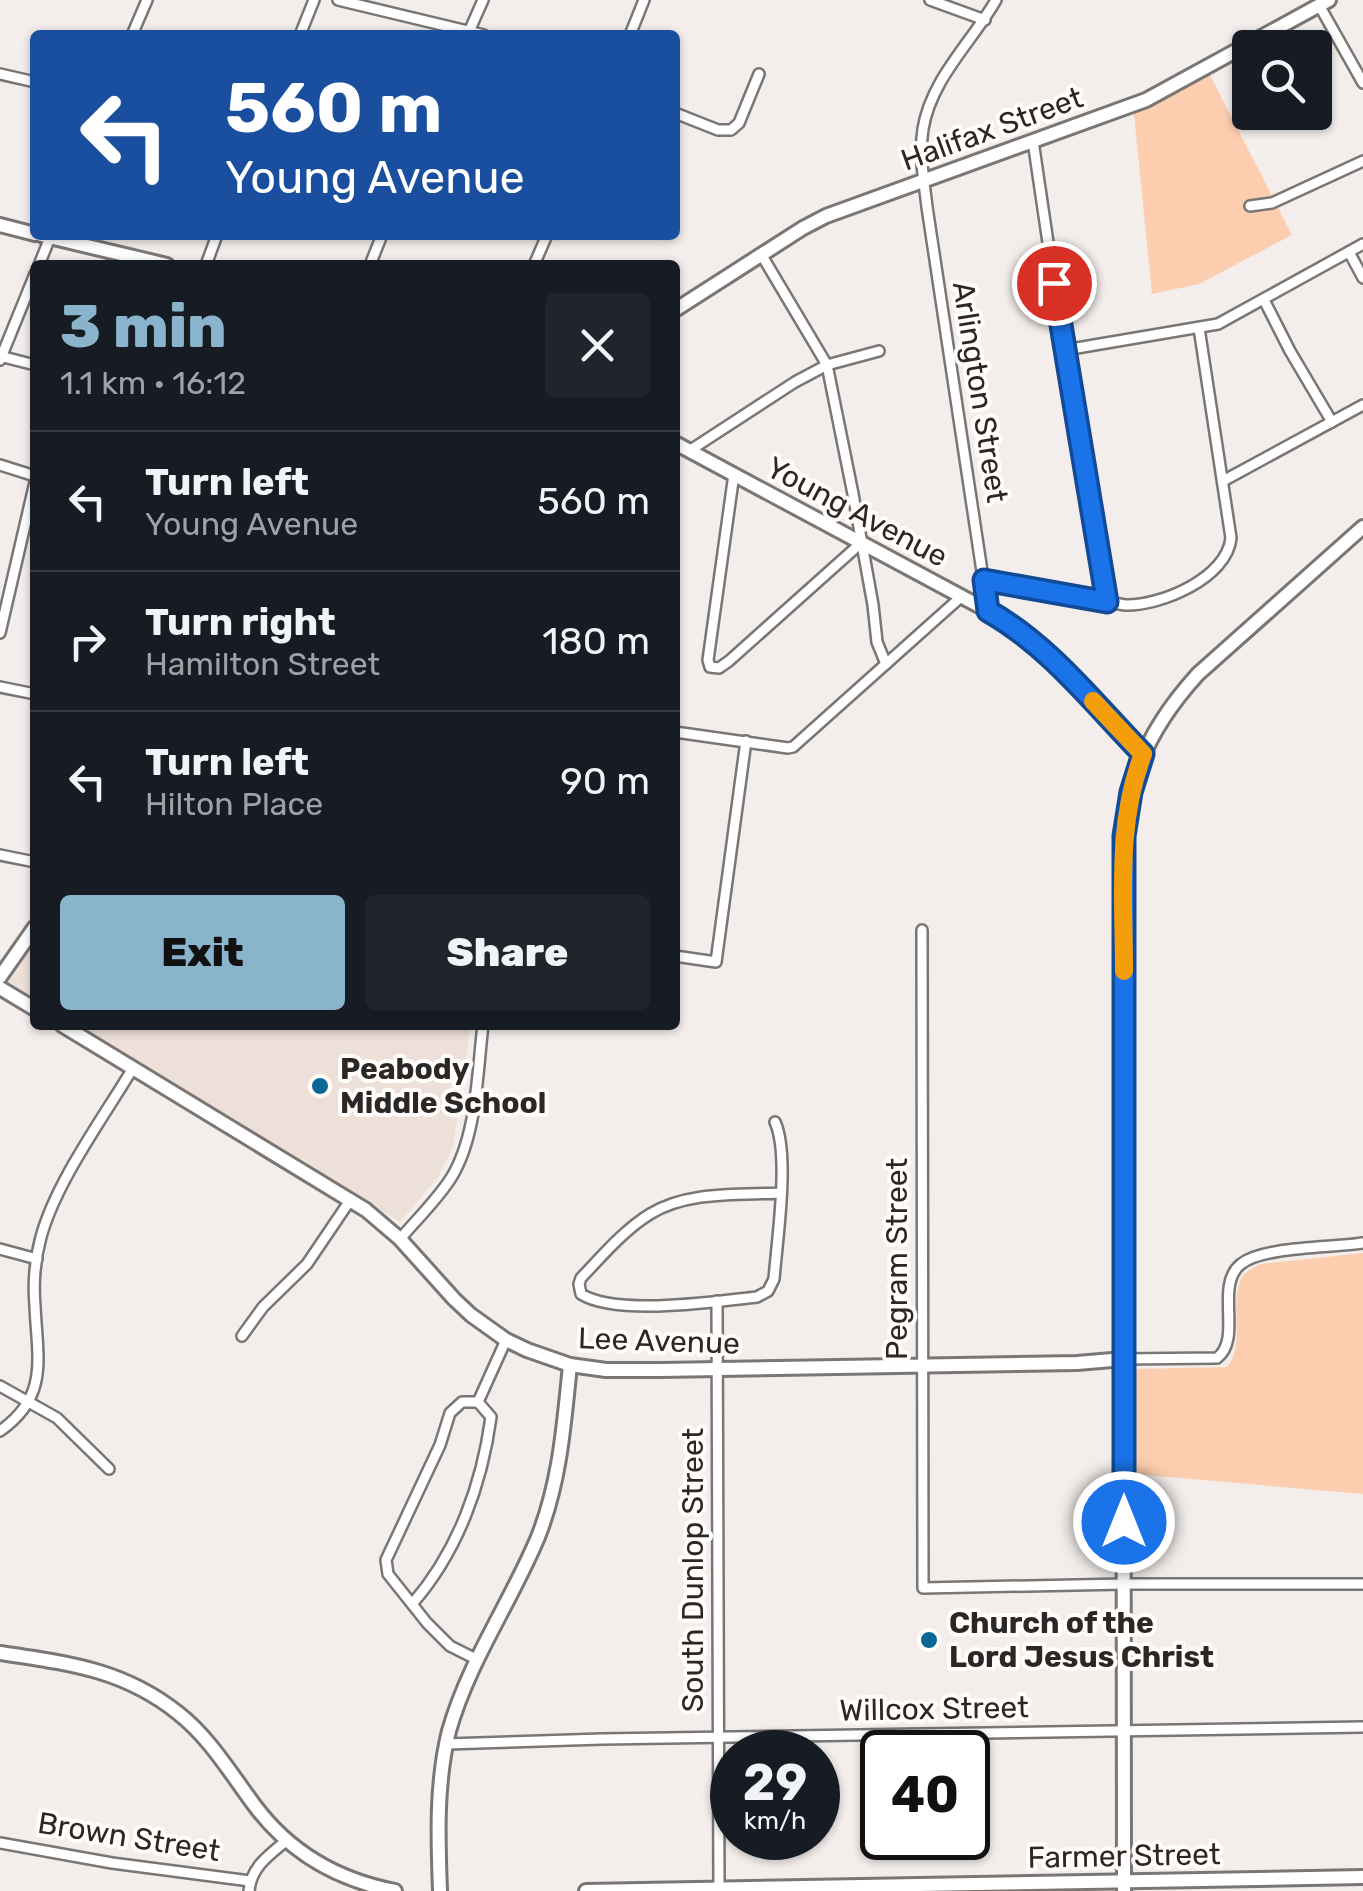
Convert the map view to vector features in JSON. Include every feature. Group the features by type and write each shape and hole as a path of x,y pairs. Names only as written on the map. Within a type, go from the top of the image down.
{"street":[{"path":"134,30 147,0"},
{"path":"302,30 314,0"},
{"path":"338,0 456,30"},
{"path":"469,30 483,0"},
{"path":"632,30 644,0"},
{"path":"930,0 985,20"},
{"name":"Arlington Street","path":"988,611 921,147 932,99 996,0"},
{"path":"1324,3 1363,83"},
{"name":"Halifax Street","path":"680,307 826,216 1168,90 1324,3"},
{"path":"0,74 30,81"},
{"path":"680,115 718,130 731,130 740,123 759,74"},
{"path":"1033,141 1107,602"},
{"path":"1250,206 1272,204 1363,160"},
{"path":"0,225 30,232"},
{"path":"64,240 146,260"},
{"path":"1065,350 1199,328 1233,318 1363,244"},
{"path":"1349,252 1363,278"},
{"path":"762,254 827,366 847,457 877,642 886,664"},
{"path":"30,286 0,357 30,363"},
{"path":"1264,300 1332,422"},
{"path":"984,580 1138,606 1162,600 1216,568 1228,552 1231,538 1199,328"},
{"path":"690,451 795,382 827,366 879,351"},
{"path":"1223,481 1363,405"},
{"name":"Young Avenue","path":"680,446 988,611 1042,650 1143,754"},
{"path":"0,465 30,477"},
{"path":"734,474 710,637 708,663 714,669 861,543"},
{"path":"0,633 30,501"},
{"path":"1124,1886 1124,836 1131,792 1143,754 1164,714 1198,674 1363,527"},
{"path":"680,733 793,747 962,596"},
{"path":"0,687 30,693"},
{"path":"680,957 716,962 746,741"},
{"path":"0,855 30,861"},
{"name":"Pegram Street","path":"922,930 923,1588 1124,1584"},
{"path":"0,977 30,933"},
{"path":"0,988 30,1006"},
{"name":"Lee Avenue","path":"70,1030 351,1200 400,1238 471,1315 506,1340 570,1365 606,1370 716,1369 1124,1359"},
{"path":"400,1238 446,1186 461,1159 470,1128 482,1030"},
{"path":"0,1431 10,1424 34,1390 40,1362 34,1304 36,1259 56,1197 133,1068"},
{"path":"775,1122 782,1142 780,1193 772,1286 768,1291 757,1297 636,1306 594,1300 581,1294 581,1278 647,1215 673,1203 699,1198 780,1193"},
{"path":"242,1336 263,1307 306,1264 351,1200"},
{"path":"1124,1359 1217,1358 1227,1343 1230,1284 1241,1264 1260,1255 1363,1242"},
{"path":"0,1249 36,1259"},
{"name":"South Dunlop Street","path":"717,1301 718,1730"},
{"path":"478,1402 506,1340"},
{"path":"440,1891 438,1815 446,1744 458,1704 524,1568 547,1510 562,1448 570,1365"},
{"path":"0,1386 57,1418 108,1469"},
{"path":"413,1603 448,1554 475,1492 491,1417 478,1402 462,1402 450,1412 440,1445 386,1560 388,1574 428,1623 450,1646 478,1660"},
{"path":"1124,1584 1363,1584"},
{"path":"0,1653 96,1670 161,1700 208,1742 256,1808 286,1841 330,1870 376,1889 395,1891"},
{"name":"Willcox Street","path":"840,1735 1363,1726"},
{"name":"Willcox Street","path":"446,1744 710,1737"},
{"path":"249,1886 260,1865 286,1841"},
{"name":"Brown Street","path":"0,1843 249,1886"},
{"name":"South Dunlop Street","path":"718,1860 718,1890"},
{"name":"Farmer Street","path":"586,1891 1124,1886 1363,1877"}],"shaded area":[{"path":"1210,75 1232,118 1232,130 1238,130 1292,235 1199,284 1152,294 1134,114"},
{"path":"30,949 30,997 8,983"},
{"name":"Peabody Middle School","path":"85,1030 470,1030 453,1147 438,1177 400,1222"},
{"path":"1363,1253 1363,1494 1145,1475 1132,1479 1132,1369 1227,1367 1236,1347 1236,1301 1246,1272 1260,1264"}],"slow traffic":[{"path":"1093,701 1143,754 1131,792 1124,836 1124,971"}],"place":[{"name":"Peabody Middle School","path":"320,1086"},
{"name":"Church of the Lord Jesus Christ","path":"929,1640"}],"route":[{"path":"1054,283 1107,602 984,580 988,611 1052,659 1143,754 1131,792 1124,836 1124,1522"}]}
